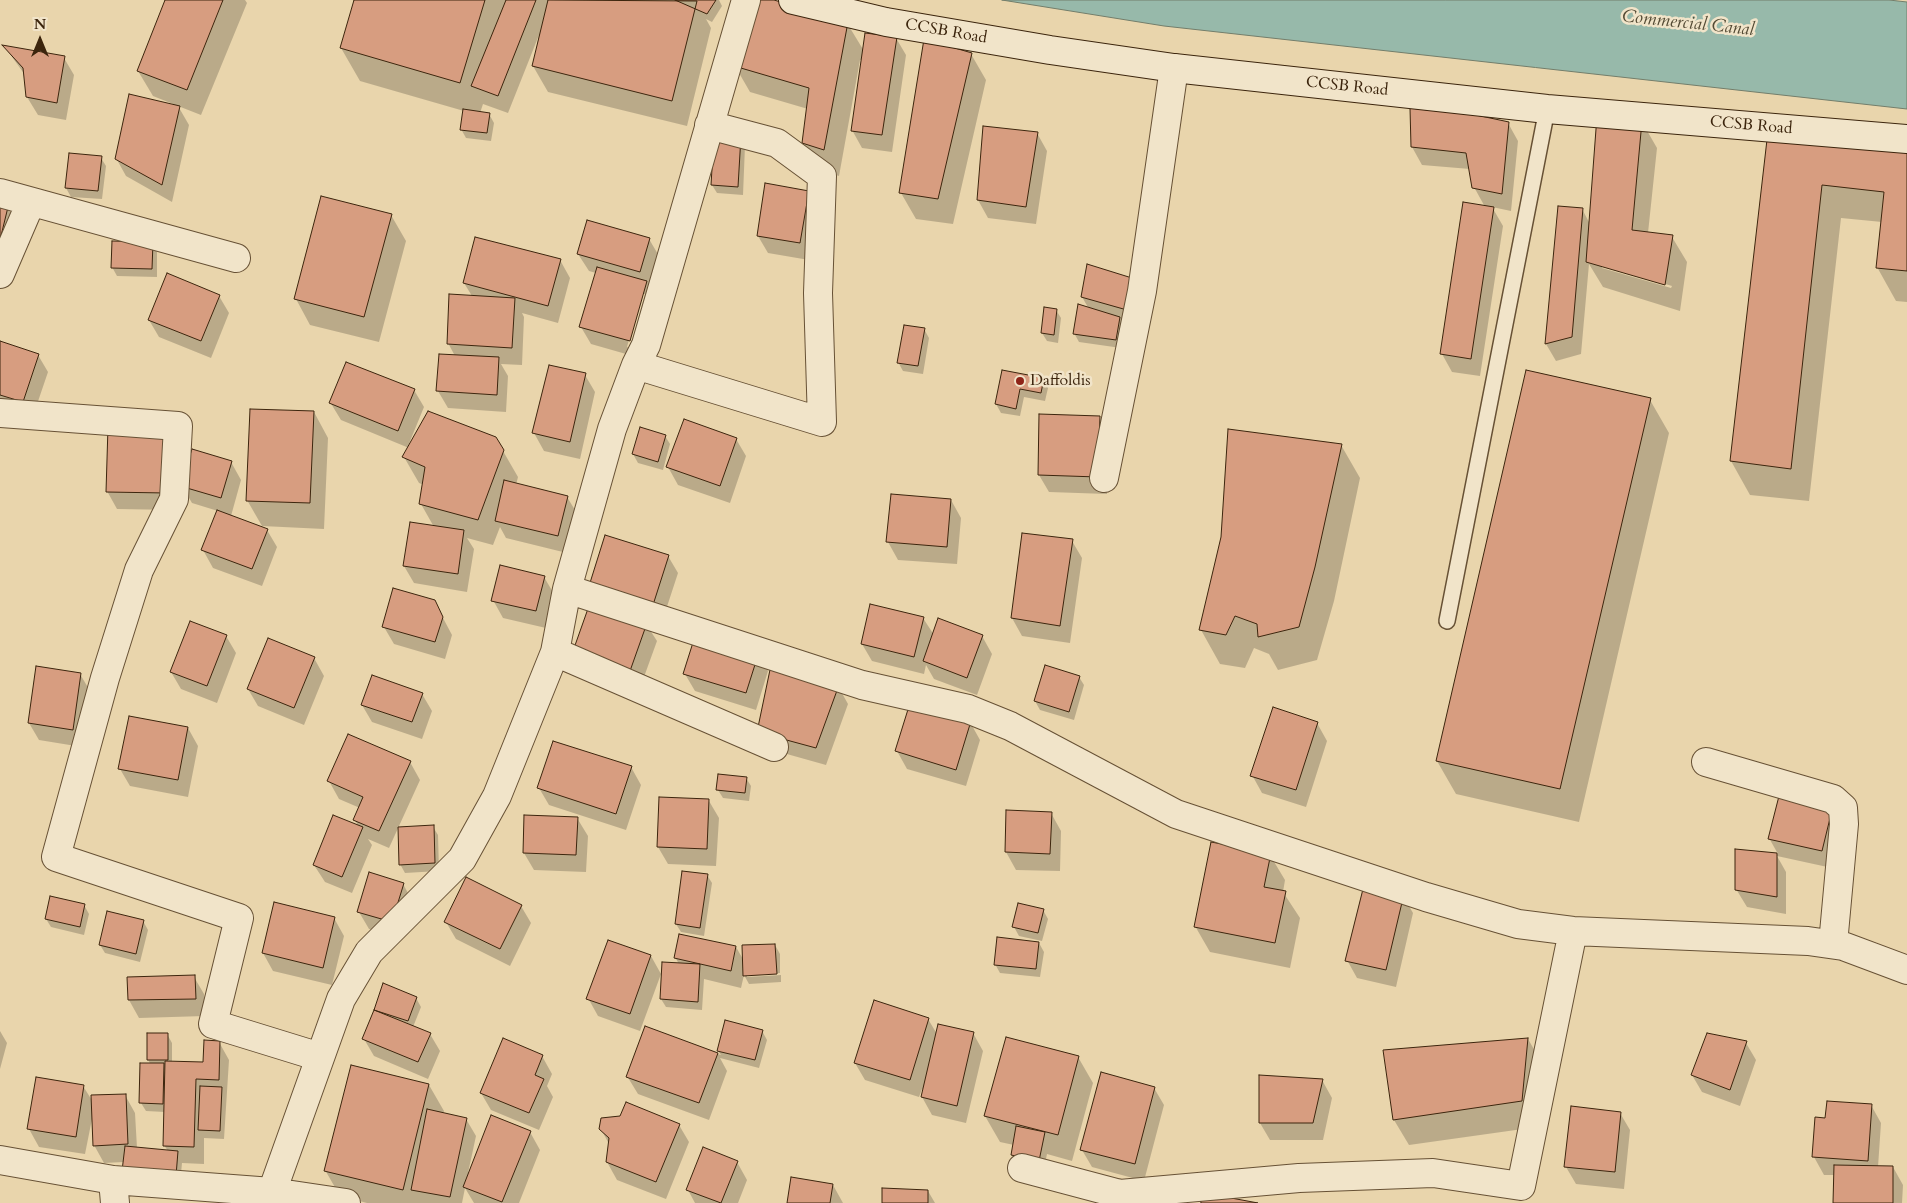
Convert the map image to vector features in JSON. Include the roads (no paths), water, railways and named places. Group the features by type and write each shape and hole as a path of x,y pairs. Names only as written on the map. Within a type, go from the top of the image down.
{"street":[{"path":"272,1192 341,999 369,952 462,859 497,796 555,652 567,589 612,429 636,365 646,345 746,0"},
{"name":"CCSB Road","path":"793,0 886,22 1050,50 1174,68 1547,109 1907,139"},
{"path":"1104,478 1142,291 1174,68"},
{"path":"636,365 822,422 818,292 822,176 777,143 709,125"},
{"path":"0,193 236,258"},
{"path":"0,274 31,202"},
{"path":"0,413 178,426 174,499 140,570 105,678 56,857 239,918 213,1024 320,1057"},
{"path":"567,589 862,684 968,709 1010,726 1176,814 1463,908 1518,924 1573,931 1808,941 1833,944 1907,970"},
{"path":"555,652 774,747"},
{"path":"1706,762 1832,799 1843,808 1844,824 1833,944"},
{"path":"1022,1168 1119,1199 1299,1178 1433,1174 1521,1186 1573,931"},
{"path":"0,1160 114,1192 272,1192 346,1203"}],"lane":[{"path":"1447,621 1547,109"}],"water":[{"name":"Commercial Canal","path":"1002,0 1889,0 1907,2 1907,109 1164,26"}],"place":[{"name":"Daffoldis","path":"1020,381"}]}
